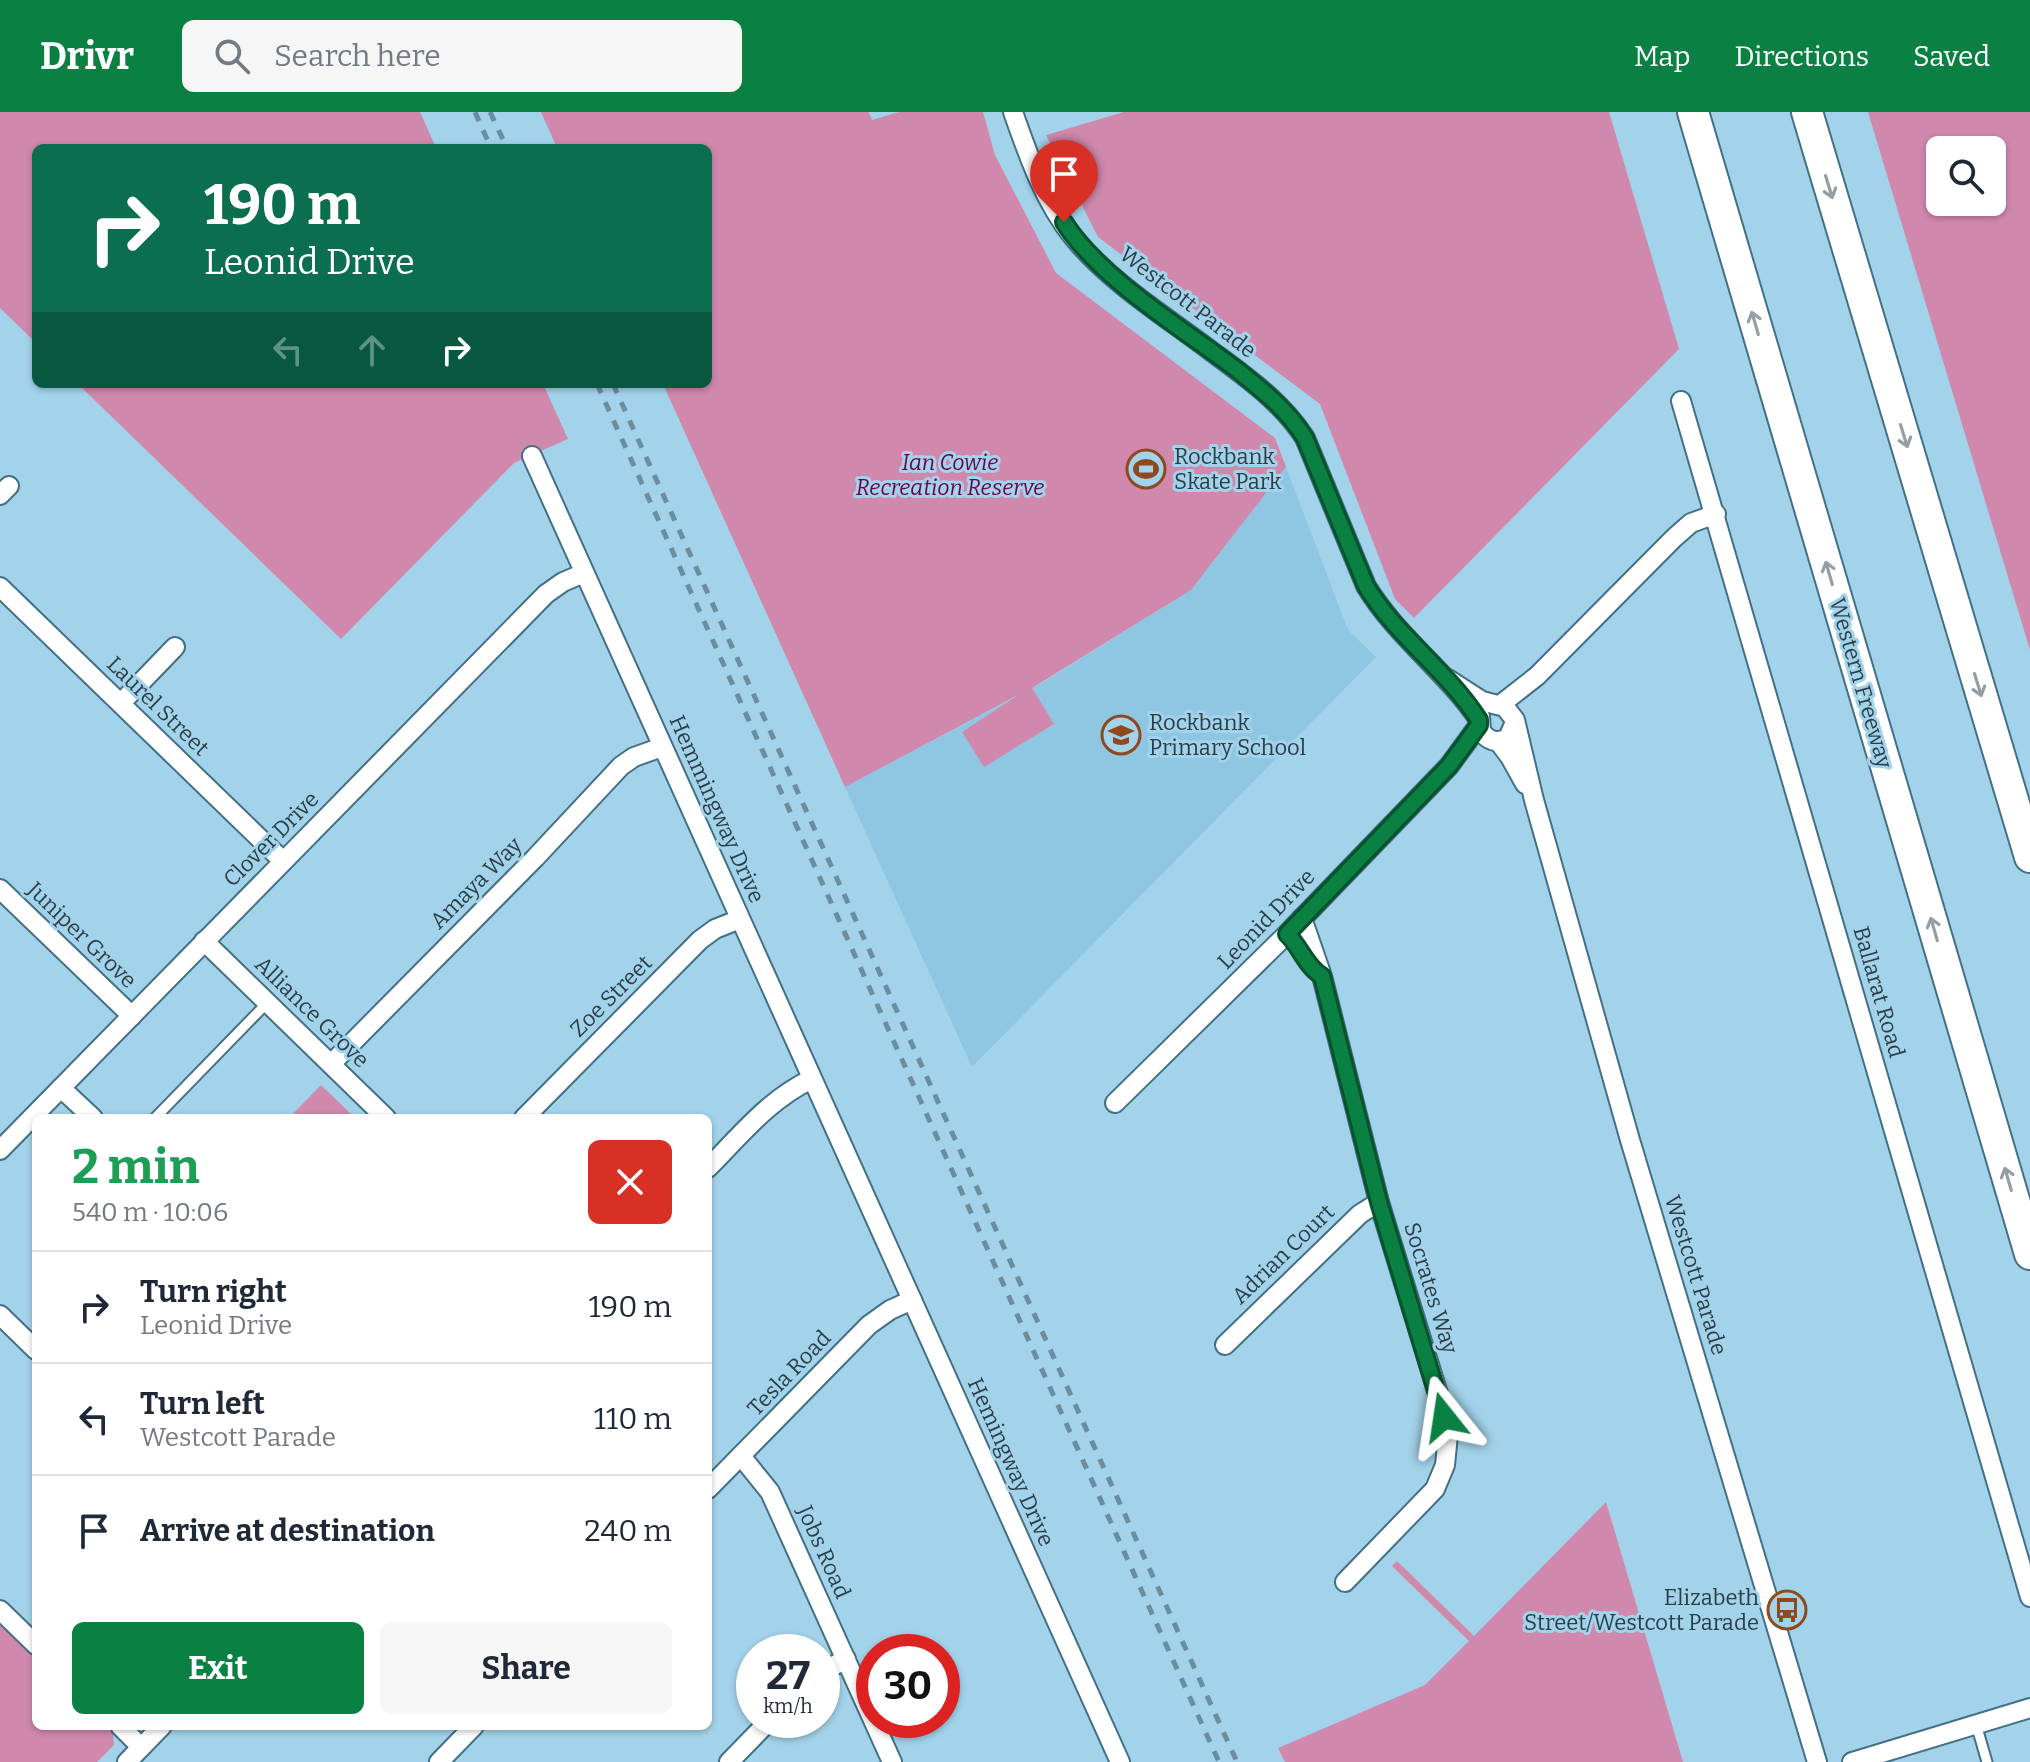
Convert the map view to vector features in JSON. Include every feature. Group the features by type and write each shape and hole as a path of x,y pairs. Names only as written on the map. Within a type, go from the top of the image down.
{"highway":[{"name":"Western Freeway","path":"1693,112 2030,1254"},
{"path":"1807,112 2030,857"}],"street":[{"name":"Westcott Parade","path":"1013,112 1037,175 1073,237 1112,275 1253,383 1293,419 1305,438 1366,586 1379,608 1448,679 1479,722"},
{"name":"Ballarat Road","path":"1681,401 2030,1597"},
{"name":"Hemmingway Drive","path":"532,456 858,1181"},
{"path":"1537,676 1508,738 1497,741 1484,736 1479,722 1484,710 1497,705 1537,676 1691,523 1716,514"},
{"name":"Clover Drive","path":"35,1114 546,594 584,573"},
{"name":"Laurel Street","path":"0,587 283,861"},
{"path":"121,703 175,647"},
{"name":"Westcott Parade","path":"1448,679 1482,701 1497,705"},
{"path":"1497,705 1510,710 1515,721"},
{"name":"Westcott Parade","path":"1515,721 1534,800 1630,1140 1817,1762"},
{"name":"Leonid Drive","path":"1115,1103 1287,934 1449,766 1479,722"},
{"name":"Westcott Parade","path":"1497,741 1510,757 1534,800"},
{"name":"Leonid Drive","path":"1449,766 1497,741"},
{"name":"Amaya Way","path":"331,1064 535,858 621,766 634,757 662,747"},
{"name":"Juniper Grove","path":"0,889 132,1016"},
{"name":"Socrates Way","path":"1302,918 1322,976 1379,1202 1448,1435 1445,1465 1435,1489 1345,1582"},
{"name":"Zoe Street","path":"528,1114 700,940 715,929 740,919"},
{"name":"Socrates Way","path":"1287,934 1315,972 1322,976"},
{"name":"Alliance Grove","path":"204,941 382,1114"},
{"path":"712,1164 771,1103 812,1079"},
{"path":"61,1088 89,1114"},
{"name":"Clover Drive","path":"0,1150 32,1117"},
{"name":"Hemingway Drive","path":"858,1181 1120,1762"},
{"name":"Adrian Court","path":"1225,1345 1360,1214 1379,1202"},
{"name":"Tesla Road","path":"712,1485 869,1325 890,1310 912,1300"},
{"path":"0,1315 32,1346"},
{"name":"Jobs Road","path":"741,1456 770,1492 892,1762"},
{"path":"0,1610 32,1641"},
{"path":"840,1662 846,1659"},
{"path":"1852,1762 2030,1708"},
{"path":"124,1730 141,1747"},
{"path":"127,1762 158,1730"},
{"path":"439,1762 470,1730"},
{"path":"729,1762 752,1738"}],"lane":[{"path":"159,1114 268,1003"},
{"path":"1976,1724 1987,1762"}],"shaded area":[{"name":"Rockbank Primary School","path":"1286,467 1348,630 1376,657 972,1067 845,787 1042,683 1191,590"}],"green space":[{"path":"0,112 420,112 434,144 32,144 32,339 0,308"},
{"name":"Ian Cowie Recreation Reserve","path":"541,112 869,112 872,120 899,112 983,112 995,155 1056,273 1275,438 1286,467 1191,590 1032,688 1054,724 984,767 962,732 1020,694 845,787 665,388 712,388 712,144 555,144"},
{"path":"1124,112 1609,112 1679,349 1414,618 1395,599 1320,404 1098,237 1046,135"},
{"path":"1868,112 2030,112 2030,650"},
{"path":"82,388 545,388 568,439 514,463 341,639"},
{"path":"321,1085 351,1114 293,1114"},
{"path":"1606,1502 1683,1762 1285,1762 1278,1748 1425,1685 1469,1641 1392,1566 1397,1561 1474,1636"},
{"path":"0,1624 32,1655 32,1730 109,1730 113,1734 114,1745 97,1762 0,1762"}],"railway":[{"path":"475,112 489,144"},
{"path":"490,112 505,144"},
{"path":"599,388 1219,1762"},
{"path":"615,388 1237,1762"}],"place":[{"name":"Rockbank Skate Park","path":"1146,469"},
{"name":"Rockbank Primary School","path":"1121,735"},
{"name":"Elizabeth Street/Westcott Parade","path":"1787,1610"}],"route":[{"path":"1064,222 1073,237 1112,275 1253,383 1293,419 1305,438 1353,559 1379,608 1448,679 1479,720 1479,725 1449,766 1287,934 1315,972 1322,976 1379,1202 1444,1417"}]}
